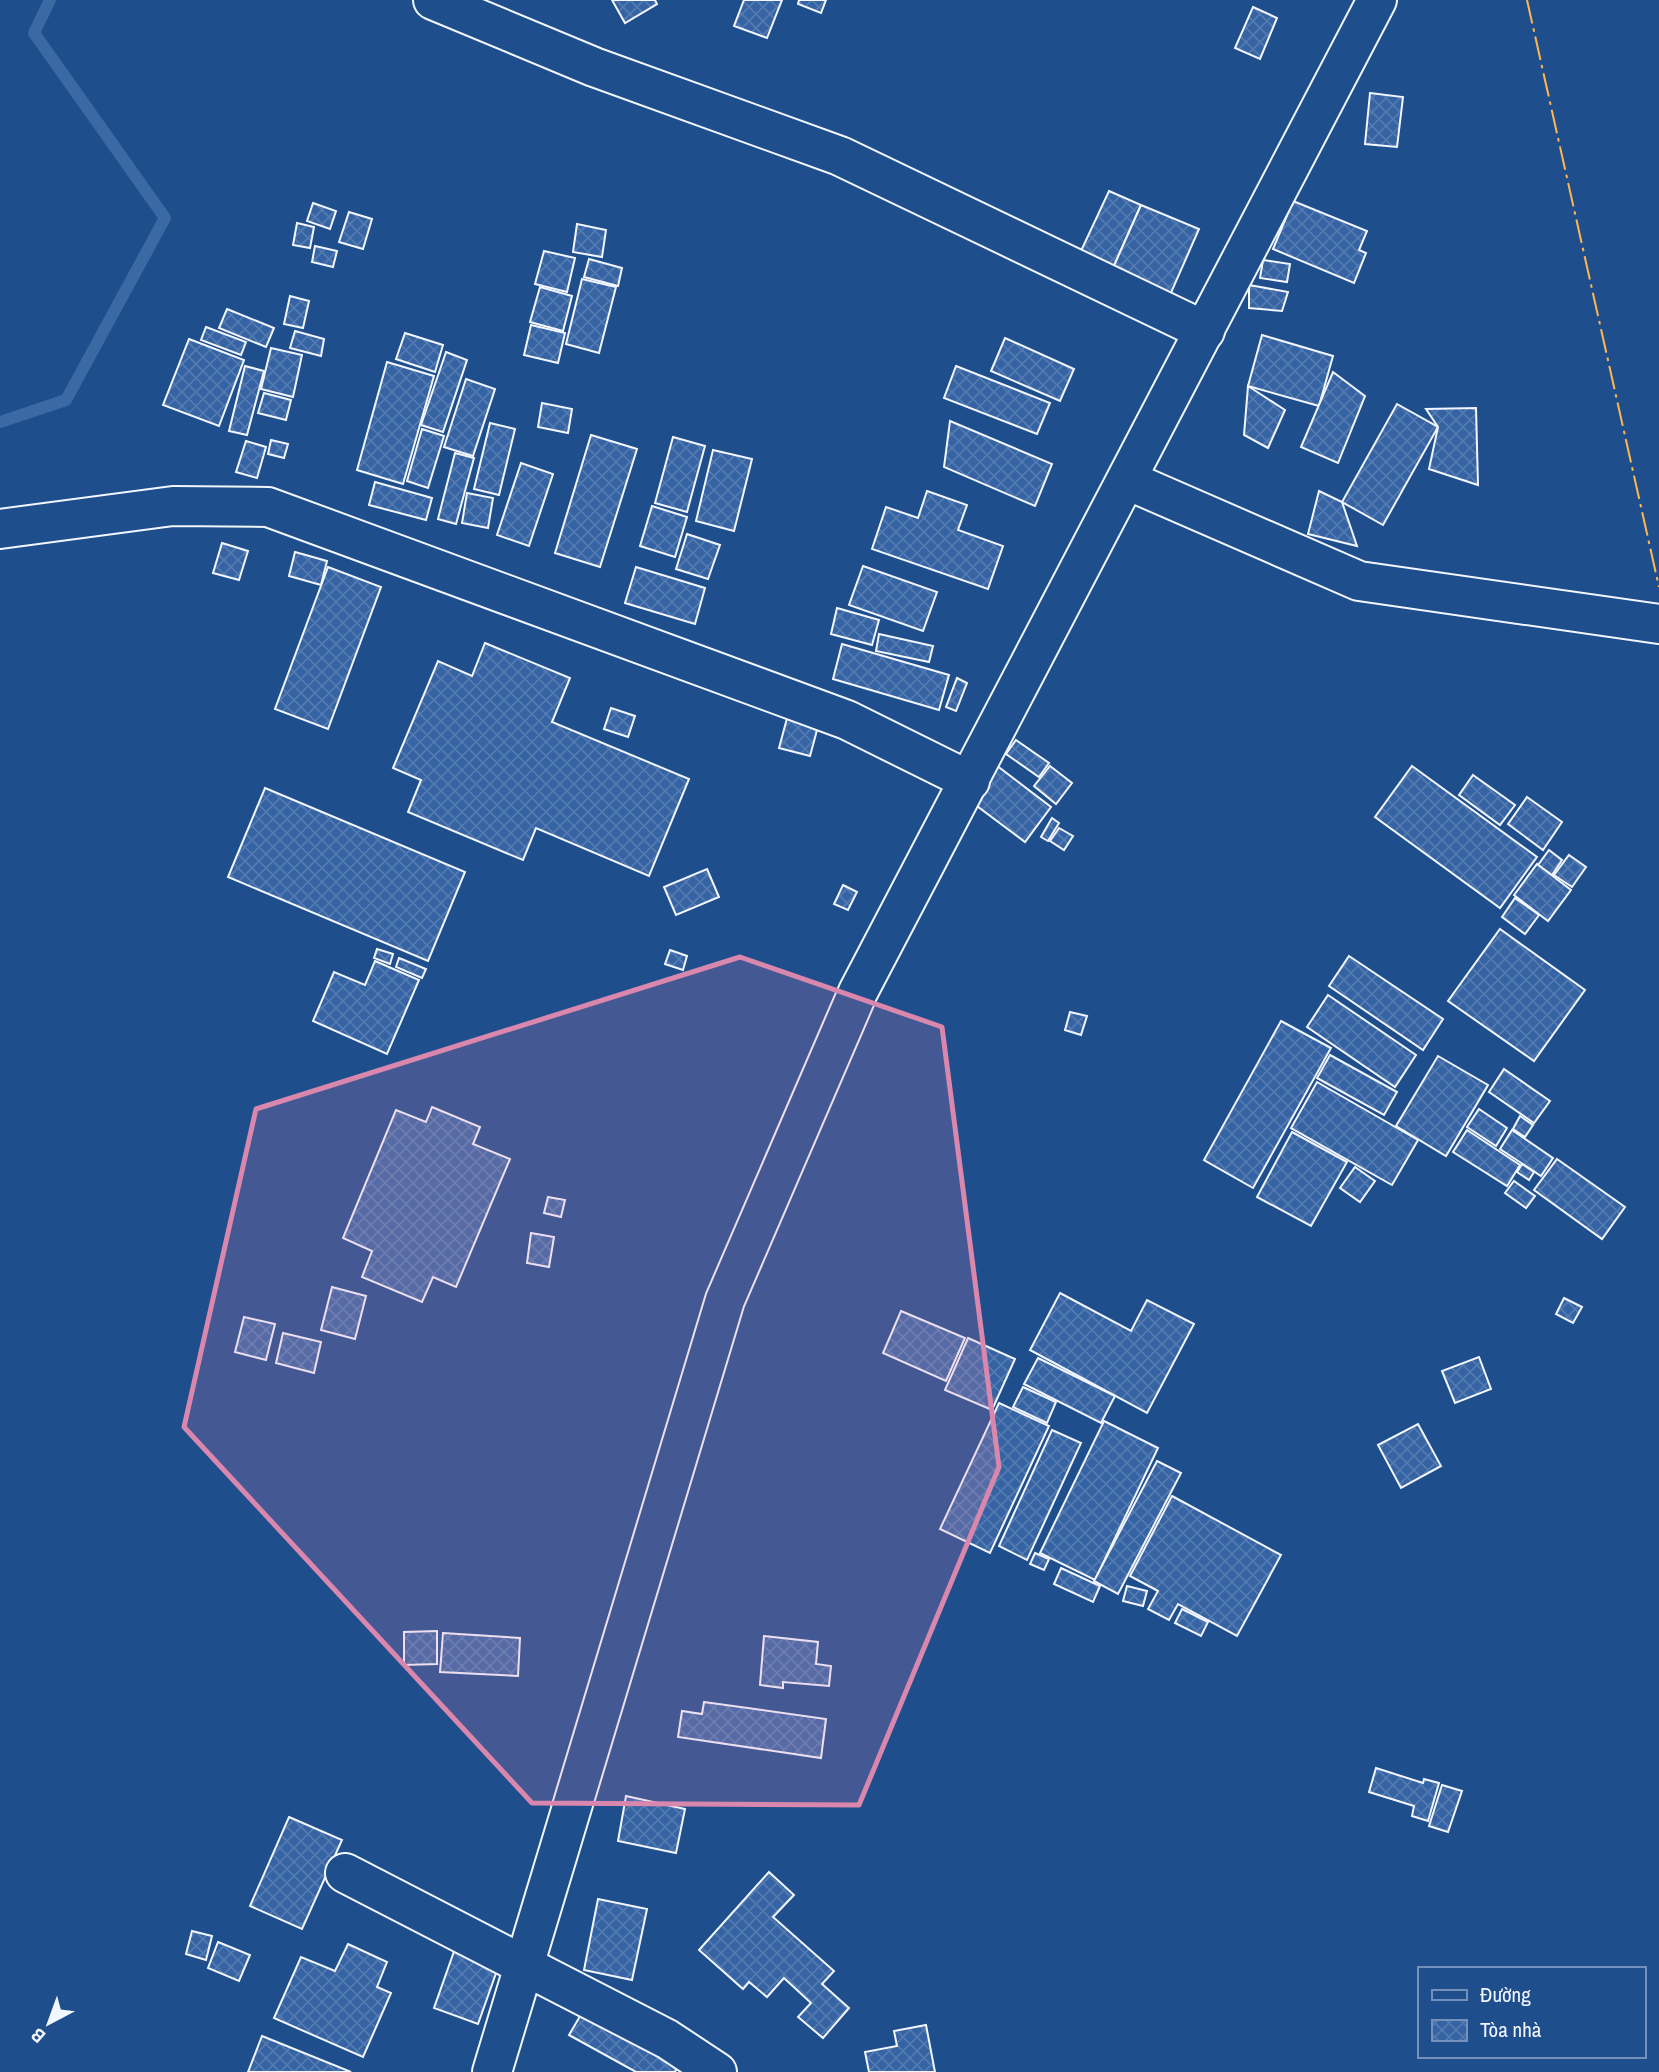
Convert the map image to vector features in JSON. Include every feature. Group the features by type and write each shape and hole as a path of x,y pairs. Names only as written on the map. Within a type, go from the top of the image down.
{"street":[{"path":"433,0 594,67 840,156 1205,331"},
{"path":"492,2072 725,1300 858,992 1377,0"},
{"path":"1127,480 1359,581 1659,624"},
{"path":"0,529 173,506 268,507 846,720 970,781"},
{"path":"345,1873 524,1968 667,2039 717,2072"}],"highlighted area":[{"path":"740,957 942,1027 999,1467 859,1805 532,1803 184,1427 256,1109"}],"building":[{"path":"612,0 655,0 657,4 625,23"},
{"path":"744,0 782,0 767,38 734,26"},
{"path":"799,0 826,0 821,13 798,4"},
{"path":"1253,7 1277,18 1260,59 1235,48"},
{"path":"1370,93 1403,97 1397,147 1365,144"},
{"path":"1109,191 1141,205 1113,268 1080,253"},
{"path":"1293,201 1367,231 1359,250 1366,253 1354,283 1273,249"},
{"path":"313,203 336,211 330,229 307,221"},
{"path":"1141,205 1199,229 1170,295 1113,268"},
{"path":"349,212 372,219 363,249 339,242"},
{"path":"297,223 314,227 310,248 293,245"},
{"path":"577,224 606,230 602,257 573,252"},
{"path":"315,246 337,251 333,267 312,262"},
{"path":"544,251 575,258 567,292 535,284"},
{"path":"589,259 622,268 618,286 584,277"},
{"path":"1263,260 1290,264 1287,282 1260,278"},
{"path":"582,279 616,287 599,353 566,344"},
{"path":"1249,285 1288,292 1282,311 1249,308"},
{"path":"540,287 572,296 563,331 530,322"},
{"path":"290,296 309,301 303,328 284,324"},
{"path":"227,309 274,328 266,347 219,328"},
{"path":"531,325 565,333 558,363 524,355"},
{"path":"206,327 246,342 241,355 201,340"},
{"path":"295,331 324,339 321,356 290,348"},
{"path":"405,333 443,345 435,372 396,359"},
{"path":"1262,335 1333,356 1319,406 1248,386"},
{"path":"1005,338 1074,369 1060,401 991,371"},
{"path":"189,339 244,360 219,426 163,405"},
{"path":"271,348 302,355 293,397 261,389"},
{"path":"446,352 467,360 443,432 421,425"},
{"path":"387,362 434,376 403,484 357,470"},
{"path":"245,366 264,371 247,435 229,431"},
{"path":"956,366 1050,403 1037,434 944,398"},
{"path":"1333,372 1365,396 1338,463 1301,447"},
{"path":"466,379 495,389 473,456 444,447"},
{"path":"1248,386 1285,410 1268,448 1244,435"},
{"path":"264,393 291,400 286,420 258,413"},
{"path":"542,403 572,409 568,433 538,427"},
{"path":"1397,404 1438,427 1383,525 1342,502"},
{"path":"1476,408 1478,485 1429,469 1438,427 1426,409"},
{"path":"950,421 1052,464 1035,506 944,467"},
{"path":"490,423 515,429 499,495 474,489"},
{"path":"422,429 444,436 428,488 407,481"},
{"path":"591,435 637,449 600,567 555,553"},
{"path":"673,437 705,446 687,512 655,503"},
{"path":"271,440 288,444 284,458 268,454"},
{"path":"246,441 266,447 257,478 236,472"},
{"path":"713,450 752,459 734,531 696,521"},
{"path":"455,453 474,458 456,524 438,519"},
{"path":"521,463 553,474 529,546 497,535"},
{"path":"375,482 432,498 426,520 369,505"},
{"path":"927,491 967,505 958,530 1003,546 988,589 872,549 886,507 918,518"},
{"path":"1319,491 1342,502 1357,546 1308,534"},
{"path":"467,493 493,498 488,528 462,523"},
{"path":"652,506 687,517 675,557 640,546"},
{"path":"687,534 720,545 708,579 676,569"},
{"path":"222,543 248,551 239,580 213,573"},
{"path":"295,552 327,561 321,585 289,576"},
{"path":"863,566 937,592 923,631 849,605"},
{"path":"328,567 381,587 328,729 275,709"},
{"path":"636,567 705,588 695,624 625,603"},
{"path":"837,608 879,620 872,645 831,634"},
{"path":"879,634 933,646 929,662 876,651"},
{"path":"485,643 570,678 552,722 689,779 649,876 536,828 523,860 408,812 421,780 393,768 438,661 472,676"},
{"path":"842,644 949,675 939,710 833,679"},
{"path":"957,678 967,683 956,711 946,707"},
{"path":"611,708 635,716 628,737 604,729"},
{"path":"789,711 820,719 810,756 779,748"},
{"path":"1016,740 1049,763 1039,777 1006,754"},
{"path":"996,765 1051,807 1025,842 969,800"},
{"path":"1050,766 1072,783 1056,804 1034,786"},
{"path":"1412,766 1537,857 1500,908 1375,817"},
{"path":"1473,775 1515,805 1500,825 1459,795"},
{"path":"265,788 465,872 428,961 228,877"},
{"path":"1527,797 1562,822 1543,850 1508,824"},
{"path":"1052,818 1059,823 1048,841 1041,837"},
{"path":"1059,828 1073,836 1064,850 1050,841"},
{"path":"1549,850 1562,860 1552,875 1538,865"},
{"path":"1569,855 1586,867 1572,887 1554,875"},
{"path":"1537,864 1571,890 1548,921 1514,895"},
{"path":"707,869 719,897 676,915 664,887"},
{"path":"843,885 857,892 848,910 834,904"},
{"path":"1515,898 1539,915 1525,934 1502,917"},
{"path":"1500,929 1585,990 1534,1061 1448,1001"},
{"path":"377,949 393,954 390,964 374,958"},
{"path":"670,950 687,956 683,970 665,964"},
{"path":"1349,956 1443,1019 1423,1050 1329,986"},
{"path":"399,958 426,969 422,978 396,967"},
{"path":"375,961 419,980 387,1054 313,1021 334,972 365,985"},
{"path":"1328,995 1416,1055 1395,1087 1307,1027"},
{"path":"1070,1012 1087,1016 1081,1035 1065,1030"},
{"path":"1281,1021 1331,1048 1253,1188 1204,1160"},
{"path":"1330,1055 1397,1092 1384,1115 1317,1078"},
{"path":"1438,1056 1488,1085 1446,1156 1396,1126"},
{"path":"1504,1069 1550,1101 1534,1123 1489,1092"},
{"path":"1317,1082 1418,1140 1392,1185 1291,1128"},
{"path":"432,1107 480,1127 473,1144 510,1159 456,1287 433,1277 422,1302 362,1277 372,1251 343,1238 396,1110 426,1122"},
{"path":"1479,1109 1507,1128 1496,1146 1467,1127"},
{"path":"1520,1116 1533,1125 1525,1137 1513,1129"},
{"path":"1467,1130 1520,1165 1507,1186 1453,1152"},
{"path":"1512,1130 1553,1158 1541,1176 1500,1149"},
{"path":"1292,1132 1347,1162 1311,1226 1257,1197"},
{"path":"1557,1159 1625,1207 1602,1239 1534,1190"},
{"path":"1522,1164 1534,1172 1529,1180 1517,1172"},
{"path":"1355,1167 1375,1181 1360,1202 1340,1188"},
{"path":"1514,1181 1535,1196 1526,1208 1505,1193"},
{"path":"548,1197 565,1200 561,1217 544,1213"},
{"path":"531,1233 554,1237 549,1267 527,1263"},
{"path":"332,1287 366,1296 355,1339 321,1330"},
{"path":"1060,1293 1131,1331 1147,1300 1194,1324 1147,1413 1030,1350"},
{"path":"1564,1298 1582,1307 1573,1323 1556,1314"},
{"path":"901,1311 965,1338 946,1381 883,1353"},
{"path":"244,1317 275,1324 266,1360 235,1352"},
{"path":"283,1333 321,1342 314,1373 276,1363"},
{"path":"968,1338 1015,1359 992,1410 945,1390"},
{"path":"1479,1357 1491,1389 1455,1403 1442,1371"},
{"path":"1038,1358 1115,1396 1101,1423 1024,1384"},
{"path":"1023,1387 1056,1402 1047,1423 1013,1407"},
{"path":"999,1403 1049,1426 990,1553 940,1529"},
{"path":"1104,1421 1158,1448 1095,1580 1040,1553"},
{"path":"1418,1424 1441,1466 1401,1488 1378,1445"},
{"path":"1052,1430 1081,1443 1027,1560 999,1546"},
{"path":"1157,1461 1181,1473 1118,1594 1094,1581"},
{"path":"1172,1496 1281,1555 1237,1636 1178,1604 1169,1620 1148,1609 1158,1591 1130,1576"},
{"path":"1035,1553 1049,1559 1044,1570 1030,1564"},
{"path":"1061,1568 1100,1586 1093,1602 1054,1584"},
{"path":"1127,1586 1147,1591 1143,1606 1123,1601"},
{"path":"1182,1609 1208,1622 1201,1636 1175,1623"},
{"path":"437,1631 437,1664 404,1665 404,1632"},
{"path":"443,1633 520,1638 518,1676 440,1672"},
{"path":"764,1636 818,1642 816,1664 831,1666 829,1686 783,1682 783,1688 760,1685"},
{"path":"704,1702 826,1719 821,1758 678,1737 682,1711 702,1714"},
{"path":"1376,1768 1423,1783 1424,1779 1439,1783 1428,1821 1412,1816 1414,1806 1369,1792"},
{"path":"1442,1785 1462,1791 1448,1832 1429,1826"},
{"path":"626,1796 685,1809 676,1853 618,1841"},
{"path":"289,1817 342,1840 302,1929 250,1906"},
{"path":"769,1872 794,1895 773,1917 834,1971 822,1984 849,2008 823,2038 798,2017 811,2003 784,1978 767,1997 749,1982 743,1989 699,1950"},
{"path":"598,1899 647,1909 632,1980 584,1970"},
{"path":"192,1931 212,1936 206,1960 186,1954"},
{"path":"218,1942 250,1955 239,1981 208,1968"},
{"path":"457,1943 501,1959 478,2024 434,2008"},
{"path":"348,1944 387,1962 377,1987 391,1993 363,2057 274,2018 301,1957 335,1971"},
{"path":"583,2011 679,2064 675,2072 636,2072 569,2035"},
{"path":"926,2025 935,2072 869,2072 865,2052 897,2046 894,2031"},
{"path":"262,2036 351,2072 248,2072"}],"waterway":[{"path":"0,422 66,400 165,218 34,33 50,0"}],"power":[{"path":"1527,0 1659,587"}]}
